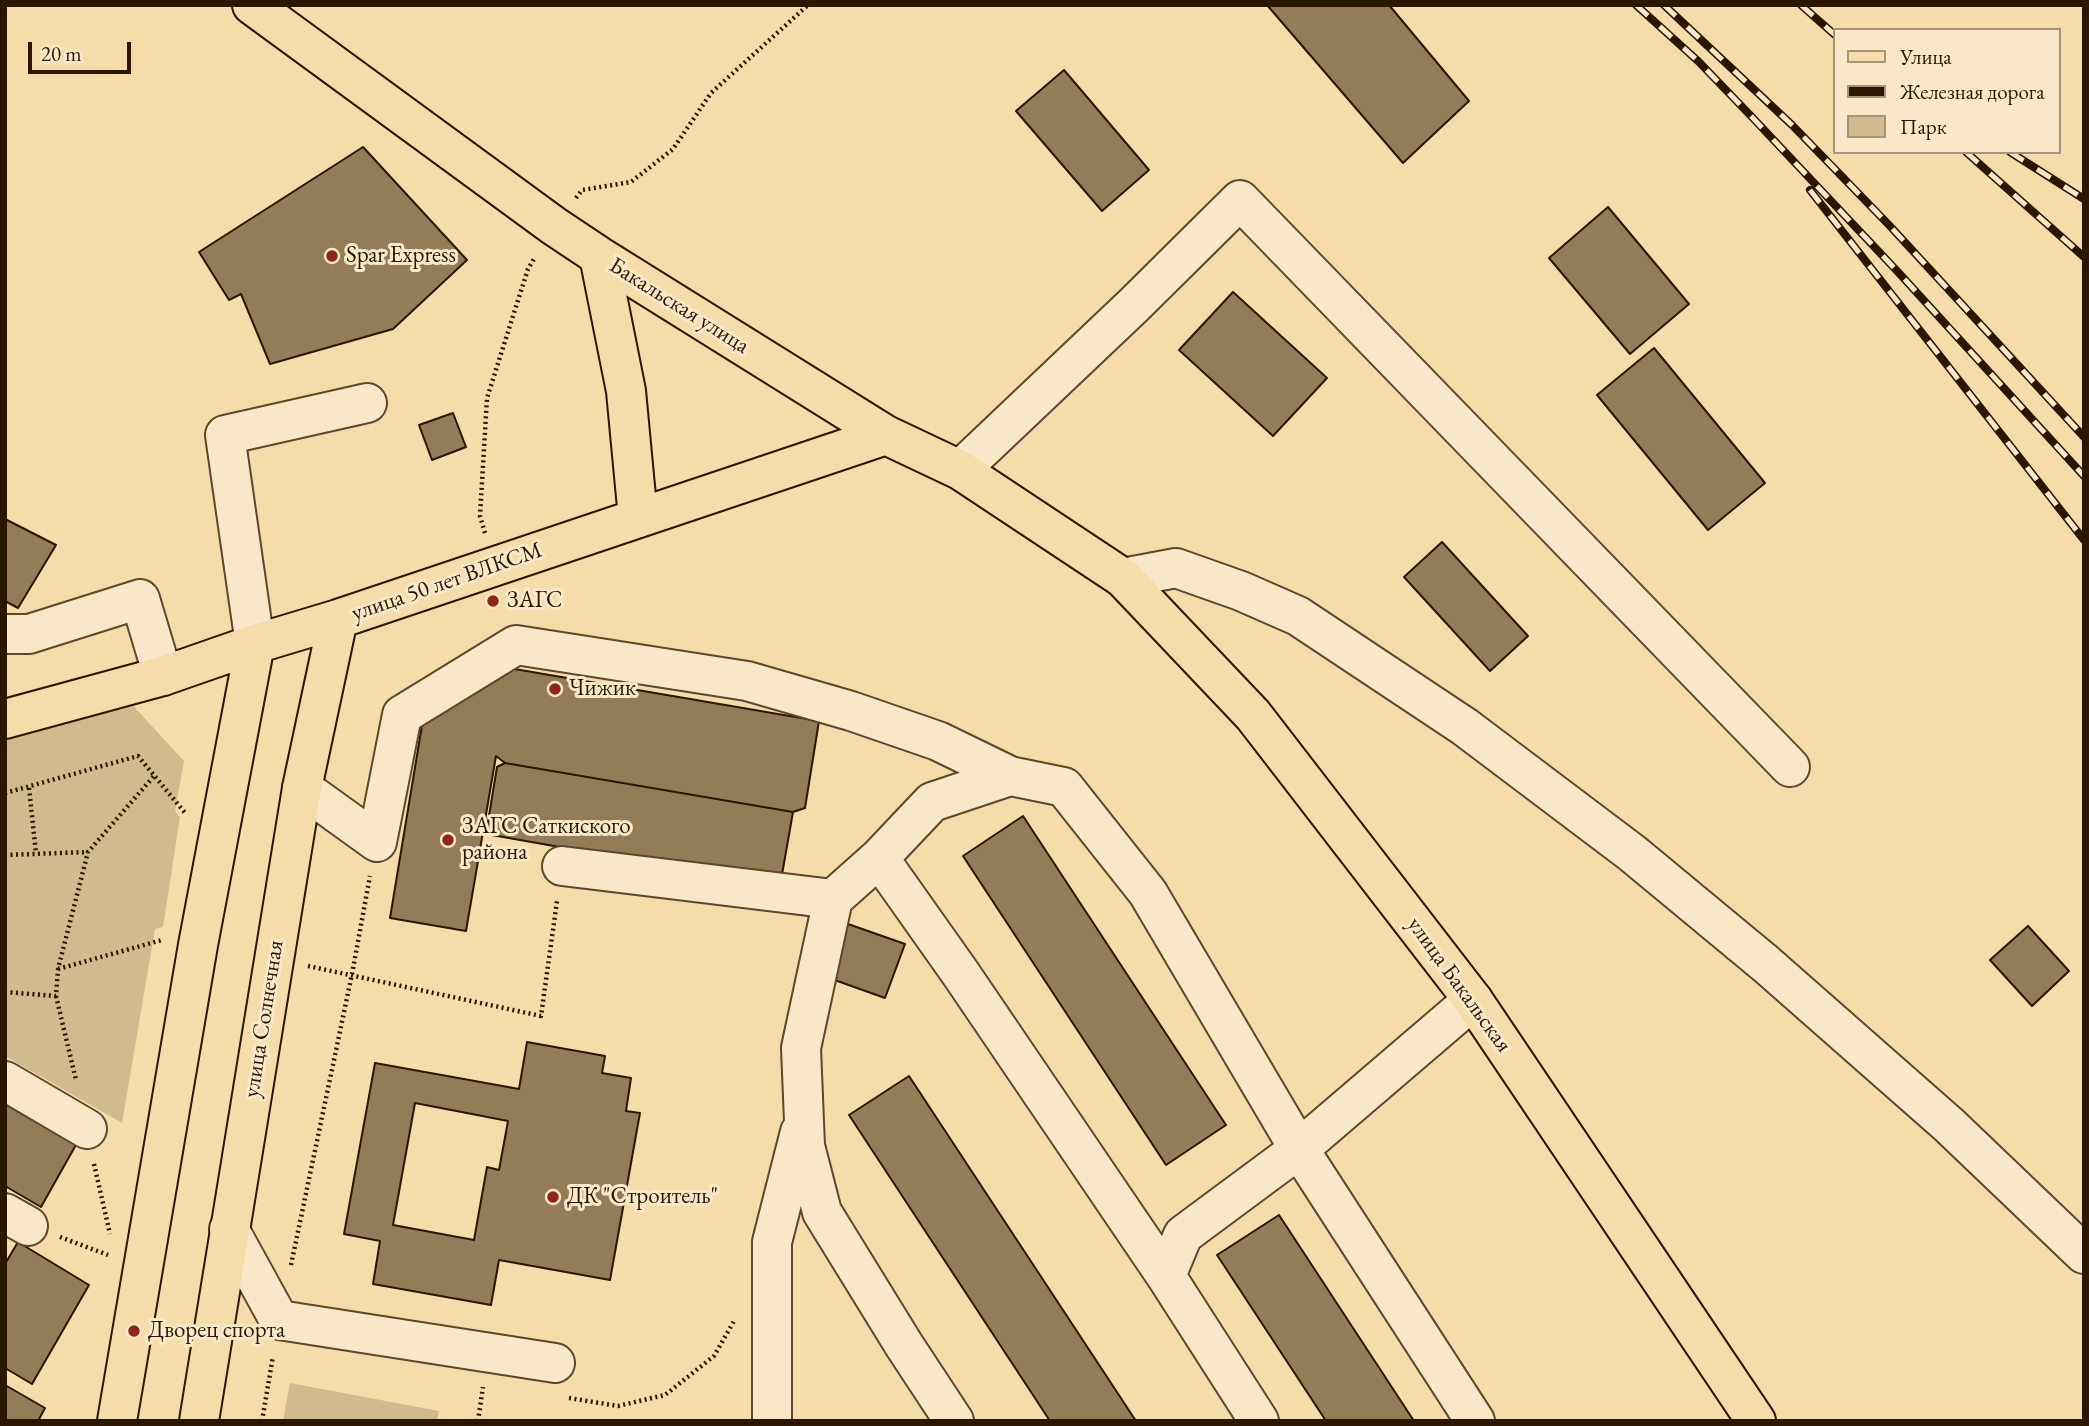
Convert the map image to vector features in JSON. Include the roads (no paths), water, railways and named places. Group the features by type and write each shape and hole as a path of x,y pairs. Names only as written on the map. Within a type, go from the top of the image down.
{"main road":[{"name":"Бакальская улица","path":"252,5 598,256 886,435 960,470 1123,578"},
{"path":"598,256 626,391 638,518"},
{"name":"улица 50 лет ВЛКСМ","path":"5,719 163,676 255,644 338,620 886,435"},
{"name":"улица Бакальская","path":"1123,578 1253,715 1473,1000 1756,1421"},
{"name":"улица Солнечная","path":"199,1421 302,788 338,620"},
{"path":"117,1421 198,945 255,644"}],"lane":[{"path":"960,470 1240,200 1790,767"},
{"path":"255,644 225,435 366,402"},
{"path":"1123,578 1176,568 1298,615 1465,727 1632,853 1766,964 1949,1125 2084,1254"},
{"path":"5,634 29,634 140,599 163,676"},
{"path":"302,788 377,842 402,715 516,645 747,681 851,711 938,741 1010,776 1064,787 1149,892 1299,1149 1475,1421"},
{"path":"954,1421 822,1212 805,1146 802,1048 833,899 879,858 932,802 1010,776"},
{"path":"879,858 1166,1276 1259,1421"},
{"path":"562,866 833,899"},
{"path":"1166,1276 1183,1235 1299,1149 1473,1000"},
{"path":"5,1081 87,1129"},
{"path":"772,1421 772,1242 804,1117"},
{"path":"229,1229 279,1320 560,1380"}],"railway":[{"path":"1636,5 1698,61 1751,116 2084,476"},
{"path":"1664,5 1792,125 1889,225 2084,437"},
{"path":"1801,5 1834,34"},
{"path":"1968,154 2084,257"},
{"path":"2013,154 2084,199"},
{"path":"1810,190 2084,540"}],"place":[{"name":"Spar Express","path":"332,256"},
{"name":"ЗАГС","path":"493,601"},
{"name":"Чижик","path":"555,689"},
{"name":"ЗАГС Саткиского района","path":"448,840"},
{"name":"ДК \"Строитель\"","path":"553,1197"},
{"name":"Дворец спорта","path":"134,1331"}]}
